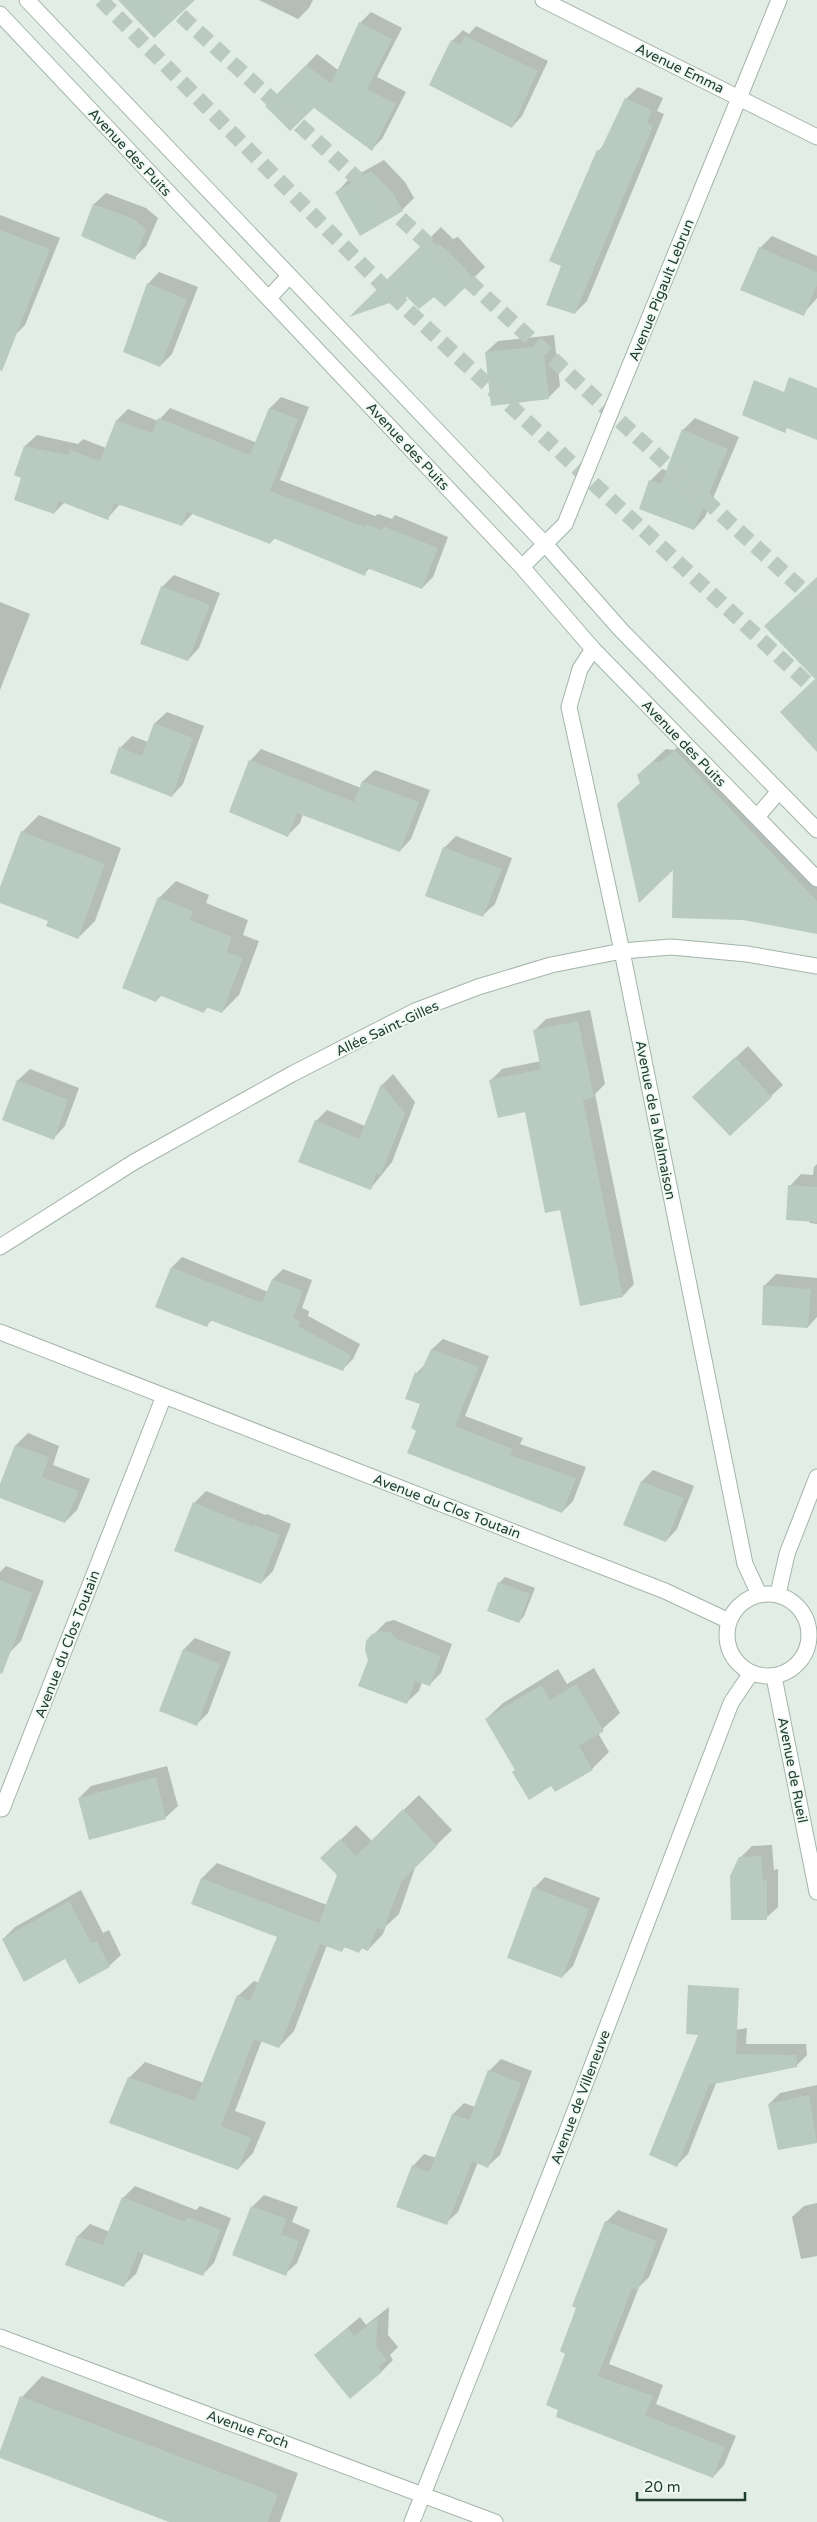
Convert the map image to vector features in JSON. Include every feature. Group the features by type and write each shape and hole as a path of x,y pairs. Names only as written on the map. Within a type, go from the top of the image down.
{"street":[{"path":"27,0 545,544 621,630 817,830"},
{"name":"Avenue Emma","path":"543,0 817,137"},
{"name":"Avenue Pigault Lebrun","path":"522,567 565,524 779,0"},
{"name":"Avenue des Puits","path":"0,14 522,567 592,649 817,879"},
{"path":"269,298 289,276"},
{"name":"Avenue de la Malmaison","path":"592,649 580,669 569,707 622,951 745,1564 759,1594"},
{"path":"757,817 779,791"},
{"name":"Allée Saint-Gilles","path":"0,1247 143,1158 292,1074 415,1011 478,987 550,966 622,951 671,947 747,954 817,966"},
{"name":"Avenue du Clos Toutain","path":"0,1332 665,1591 729,1621"},
{"name":"Avenue du Clos Toutain","path":"2,1809 164,1396"},
{"path":"778,1594 787,1554 817,1477"},
{"path":"759,1594 778,1594 792,1602 804,1614 812,1653 789,1671 774,1677 751,1673 738,1664 730,1652 726,1636 729,1621 739,1605 759,1594"},
{"name":"Avenue de Villeneuve","path":"412,2522 564,2138 731,1703 751,1673"},
{"name":"Avenue de Rueil","path":"774,1677 817,1892"},
{"name":"Avenue Foch","path":"0,2337 495,2522"}],"building":[{"path":"118,0 195,0 154,38"},
{"path":"359,22 392,39 367,89 396,104 372,151 314,108 290,131 265,106 306,65 331,84"},
{"path":"465,36 538,71 512,128 429,85 451,40 460,45"},
{"path":"625,98 652,110 647,123 653,126 575,314 546,305 561,266 549,261 597,150 600,151"},
{"path":"371,171 393,193 403,211 360,236 335,192"},
{"path":"93,204 134,219 146,230 135,260 81,236"},
{"path":"0,230 50,249 2,371 0,370"},
{"path":"429,238 441,250 445,248 474,279 445,307 434,297 419,309 407,297 349,317"},
{"path":"759,247 817,272 817,285 804,316 740,290"},
{"path":"147,283 187,299 160,367 123,352"},
{"path":"543,346 549,399 491,406 485,352"},
{"path":"789,377 817,388 817,440 787,428 785,433 742,415 754,380 784,392"},
{"path":"269,408 298,419 270,491 365,527 366,524 382,530 383,526 438,548 422,589 367,568 365,576 273,538 270,544 187,512 182,526 114,503 108,520 59,501 54,514 14,500 21,478 14,475 24,446 69,455 70,450 100,461 116,420 152,433 158,418 250,455"},
{"path":"682,429 728,449 694,530 639,509 649,480 661,484"},
{"path":"817,577 817,752 780,712 815,679 764,626"},
{"path":"161,586 210,605 188,661 140,644"},
{"path":"154,723 193,738 172,797 110,773 119,747 142,756"},
{"path":"675,750 817,901 817,934 743,920 672,918 673,870 639,903 617,804 640,783 637,775 653,761 660,762"},
{"path":"249,760 354,802 362,781 419,802 400,852 297,813 288,837 229,812"},
{"path":"21,831 105,864 78,939 46,926 48,921 0,903 0,887"},
{"path":"443,847 502,869 483,917 425,896"},
{"path":"158,897 193,911 190,920 232,937 227,952 243,958 222,1013 206,1007 204,1013 159,995 156,1002 122,988"},
{"path":"578,1021 594,1097 583,1100 623,1297 580,1306 560,1210 545,1213 525,1112 498,1118 489,1080 541,1069 533,1030"},
{"path":"735,1057 772,1097 730,1136 692,1097"},
{"path":"17,1080 68,1100 54,1140 2,1120"},
{"path":"381,1084 405,1113 381,1174 376,1174 371,1190 298,1162 315,1120 359,1139"},
{"path":"788,1185 817,1187 817,1222 786,1220"},
{"path":"171,1267 262,1303 272,1279 303,1291 293,1318 300,1321 298,1326 351,1355 343,1371 210,1320 207,1327 155,1307"},
{"path":"763,1285 811,1289 808,1328 762,1325"},
{"path":"431,1349 479,1367 455,1426 513,1449 510,1455 576,1478 562,1513 407,1453 416,1431 411,1428 420,1404 405,1399 415,1372 420,1374"},
{"path":"15,1445 49,1457 42,1477 79,1491 65,1523 0,1498 0,1484"},
{"path":"641,1481 684,1498 666,1542 623,1525"},
{"path":"193,1502 253,1527 254,1525 280,1535 261,1584 174,1551"},
{"path":"0,1580 33,1593 2,1674 0,1673"},
{"path":"498,1582 530,1594 519,1623 487,1611"},
{"path":"381,1631 390,1632 397,1639 441,1656 430,1686 415,1681 407,1704 358,1686 368,1660 365,1650 366,1641 372,1634"},
{"path":"183,1649 220,1664 197,1726 159,1711"},
{"path":"576,1684 604,1731 579,1746 593,1770 555,1792 551,1786 529,1800 512,1772 515,1770 485,1719 541,1685 550,1700"},
{"path":"156,1777 166,1819 89,1840 78,1798"},
{"path":"403,1809 437,1846 401,1882 384,1930 377,1928 368,1951 361,1948 359,1953 344,1947 342,1952 320,1944 279,2048 254,2039 221,2126 251,2138 238,2170 109,2123 128,2077 195,2101 237,1995 250,2001 277,1937 191,1904 201,1878 319,1923 337,1875 320,1858 340,1839 356,1856"},
{"path":"761,1856 763,1881 767,1880 767,1920 731,1920 730,1876 739,1857"},
{"path":"533,1887 589,1909 562,1978 507,1958"},
{"path":"69,1901 91,1943 97,1941 110,1967 79,1984 65,1959 24,1982 2,1939"},
{"path":"688,1985 739,1988 736,2054 796,2055 797,2067 709,2085 677,2167 649,2155 698,2035 686,2034"},
{"path":"488,2070 521,2083 488,2168 472,2161 447,2225 396,2207 412,2165 429,2172 452,2114 469,2120"},
{"path":"809,2095 817,2143 778,2150 768,2104"},
{"path":"122,2197 185,2222 187,2217 221,2230 203,2276 138,2252 124,2287 65,2265 77,2236 103,2245"},
{"path":"251,2206 287,2219 281,2234 299,2241 286,2276 232,2255"},
{"path":"605,2221 657,2241 638,2290 632,2288 598,2376 653,2396 645,2415 725,2447 713,2478 556,2417 558,2410 546,2405 565,2354 560,2351 576,2308 572,2306"},
{"path":"378,2317 376,2347 387,2360 379,2367 382,2372 350,2399 314,2355 348,2328 354,2336"},
{"path":"20,2396 278,2494 268,2522 169,2522 0,2458 0,2451"}],"tunnel":[{"path":"101,0 398,301 817,692"},
{"path":"164,0 817,603"}]}
